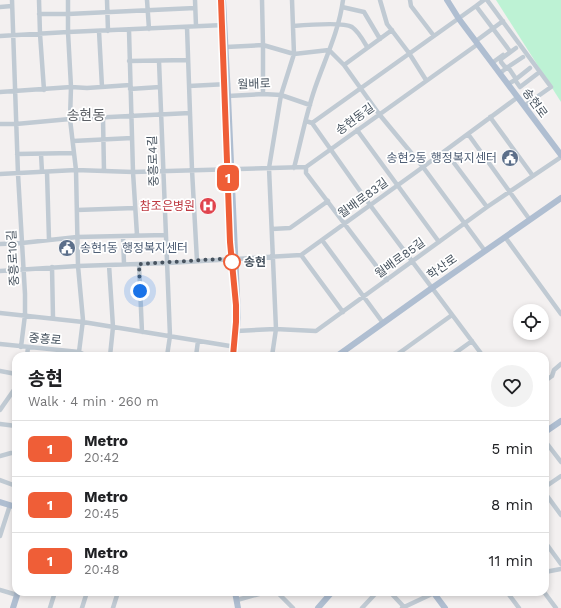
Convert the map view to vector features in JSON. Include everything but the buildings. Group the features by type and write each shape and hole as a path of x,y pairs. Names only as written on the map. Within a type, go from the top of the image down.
{"main road":[{"name":"월배로","path":"223,0 238,318 235,352"},
{"name":"송현로","path":"447,0 459,19 561,156"},
{"name":"학산로","path":"343,352 561,198"},
{"path":"549,429 561,421"},
{"path":"0,502 12,506"},
{"path":"13,608 16,596"},
{"path":"236,596 238,608"},
{"path":"318,608 328,596"},
{"path":"438,596 445,608"}],"street":[{"name":"중흥로10길","path":"12,0 17,154 24,269 25,315 22,347"},
{"path":"39,0 44,90"},
{"path":"68,0 71,88 70,119 76,170 78,266 83,322 79,352"},
{"path":"107,0 108,30"},
{"path":"147,0 148,28"},
{"path":"195,0 196,26"},
{"path":"262,0 263,94"},
{"path":"273,352 276,329 269,168 281,95 294,54 292,0"},
{"path":"294,168 310,105 338,25 343,0"},
{"path":"380,0 387,24 409,53 426,80"},
{"path":"410,0 411,6 434,36"},
{"path":"312,123 484,0"},
{"path":"487,0 503,21 518,45 552,87 524,106"},
{"path":"0,7 12,6"},
{"path":"476,6 509,50"},
{"path":"342,7 364,12 380,38"},
{"path":"39,14 108,13 195,8"},
{"name":"송현동길","path":"306,168 477,43 503,21"},
{"path":"0,36 224,25"},
{"path":"293,26 350,26 357,32 368,47"},
{"path":"187,27 192,170 198,261"},
{"path":"129,30 133,172 137,235"},
{"path":"344,65 392,30"},
{"path":"98,31 102,87"},
{"path":"226,47 263,45 294,54 329,50"},
{"path":"492,63 518,45"},
{"path":"518,45 501,59 501,62 505,67 508,67 520,87 537,74"},
{"path":"329,50 344,65 379,114 423,167 485,251"},
{"path":"500,73 523,57"},
{"name":"중흥로4길","path":"159,60 168,263 170,336 168,352"},
{"path":"129,62 188,60"},
{"path":"508,84 530,68"},
{"name":"월배로","path":"189,86 228,84"},
{"path":"0,92 102,87 160,87"},
{"name":"월배로","path":"228,96 263,94 281,95 310,105"},
{"name":"월배로83길","path":"301,255 518,97"},
{"path":"0,124 190,113"},
{"path":"490,117 533,176"},
{"path":"103,118 104,171"},
{"path":"306,121 312,123 370,205 480,352"},
{"path":"357,130 439,242"},
{"path":"468,134 530,220"},
{"path":"73,141 132,138"},
{"path":"445,151 487,207"},
{"path":"17,154 74,153"},
{"path":"41,154 45,172 49,240"},
{"name":"월배로85길","path":"237,331 276,329 316,331 464,223 561,156"},
{"path":"0,174 76,170 133,172 306,168 306,172 387,280"},
{"path":"272,229 290,228 328,201"},
{"path":"76,210 135,208"},
{"path":"0,244 77,237 166,235"},
{"path":"123,236 124,264"},
{"path":"506,237 561,314"},
{"path":"322,240 383,323"},
{"path":"0,270 168,263 301,255 343,312"},
{"path":"139,264 142,332"},
{"path":"109,265 113,327 110,352"},
{"path":"52,267 53,318"},
{"path":"0,313 83,322 236,346"},
{"path":"401,352 452,315"},
{"path":"197,352 198,341"},
{"path":"457,352 472,341"},
{"name":"중흥로","path":"0,344 79,352"},
{"path":"27,352 28,347"},
{"path":"549,378 552,376 554,370 561,364"},
{"path":"0,372 12,374"},
{"path":"0,410 12,393"},
{"path":"0,424 12,426"},
{"path":"549,446 561,462"},
{"path":"0,456 12,453"},
{"path":"549,484 561,476"},
{"path":"0,480 12,484"},
{"path":"549,498 561,515"},
{"path":"0,536 12,508"},
{"path":"549,548 561,564"},
{"path":"549,571 561,569"},
{"path":"0,590 12,593"},
{"path":"50,608 54,596"},
{"path":"82,608 86,596"},
{"path":"113,608 117,596"},
{"path":"237,600 252,596"},
{"path":"281,596 293,608"},
{"path":"362,608 373,596"},
{"path":"393,596 403,608 428,596"},
{"path":"510,596 519,608"},
{"path":"547,596 556,608"}],"green space":[{"path":"496,0 561,0 561,102"}],"metro line":[{"name":"1","path":"221,0 230,242 236,305 233,352"}],"place":[{"name":"송현2동 행정복지센터","path":"510,158"},
{"name":"참조은병원","path":"208,206"},
{"name":"송현1동 행정복지센터","path":"67,248"},
{"name":"송현","path":"232,262"}],"district":[{"name":"송현동","path":"86,115"}],"route":[{"path":"140,291 139,264 235,258 235,262 232,262"}]}
